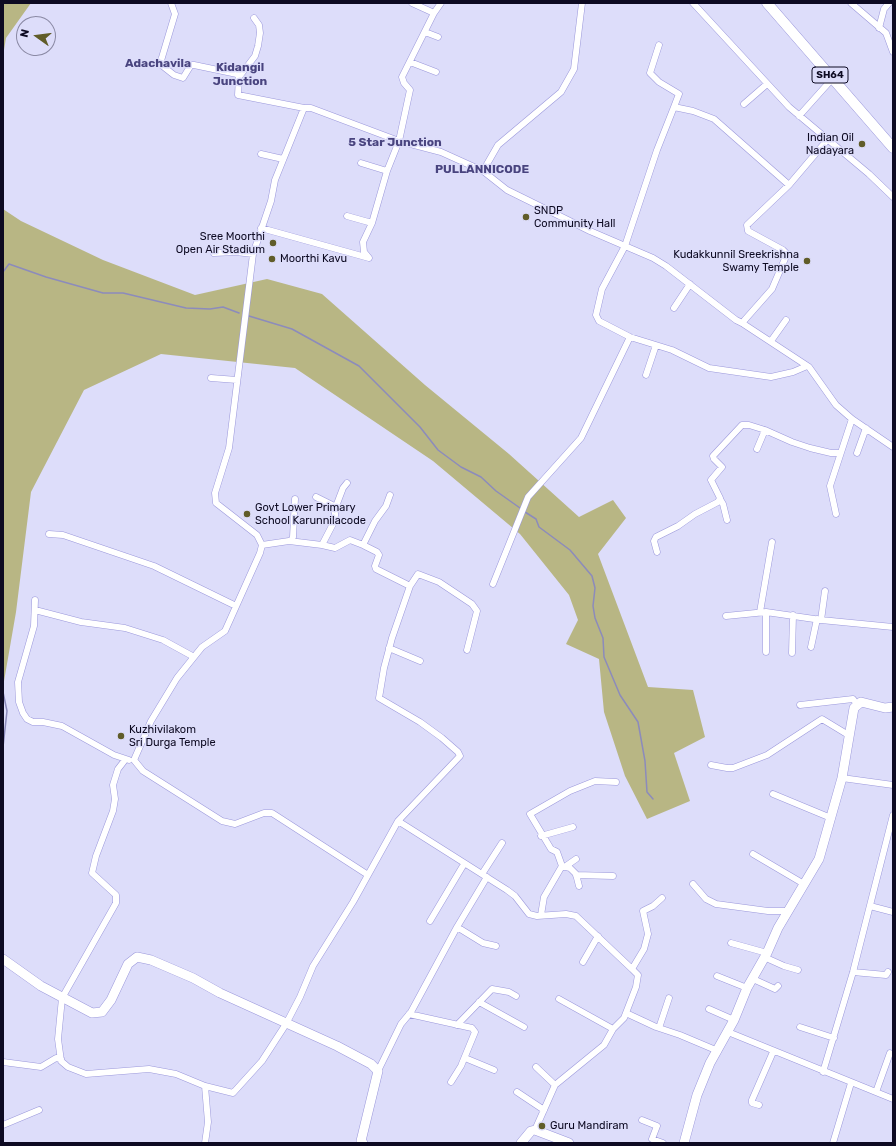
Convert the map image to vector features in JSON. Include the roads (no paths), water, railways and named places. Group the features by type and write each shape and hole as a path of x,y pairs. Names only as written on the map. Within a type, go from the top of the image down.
{"main road":[{"name":"SH64","path":"767,3 893,148"},
{"path":"684,1143 697,1095 710,1063 728,1032 747,988 766,955 778,928 819,859 842,778 854,708 861,702 885,708 893,707"},
{"path":"3,959 41,986 92,1014 102,1012 111,1000 128,964 137,957 151,960 193,978 220,993 286,1024 337,1046 371,1064 378,1071 361,1141 363,1143"},
{"path":"520,1143 531,1131 535,1130 569,1143"}],"street":[{"path":"171,3 175,14 159,61 160,64 174,75 183,78 191,65 237,74 239,77"},
{"path":"412,3 434,13"},
{"path":"261,228 369,258 363,248 364,242 372,223 387,170 399,141 410,90 404,83 402,77 434,13 441,3"},
{"path":"483,171 498,145 561,92 574,69 582,3"},
{"path":"693,3 767,84 799,116 869,174 893,197"},
{"path":"851,3 886,33 893,52"},
{"path":"879,28 884,9 889,3"},
{"path":"254,18 259,25 260,33 258,46 254,56 239,77 238,95 304,108 311,108 399,141 441,152 483,171 507,190 590,232 653,258 690,284 736,320 771,341 807,366 824,386 836,405 852,419 893,447"},
{"path":"425,32 438,37"},
{"path":"659,45 650,73 659,82 679,94 657,150 625,246 602,289 596,315 599,321 630,337 672,350 709,368 771,377 794,372 807,366"},
{"path":"410,62 436,72"},
{"path":"799,116 833,78"},
{"path":"744,104 767,84"},
{"path":"674,107 693,110 714,119 789,185"},
{"path":"134,760 151,721 177,678 202,647 225,631 260,553 262,545 257,535 216,503 214,493 229,448 253,254 271,201 275,180 297,129 304,108"},
{"path":"742,323 772,289 787,254 783,250 748,231 746,225 789,185 828,139"},
{"path":"261,154 283,159"},
{"path":"361,163 387,170"},
{"path":"347,216 372,223"},
{"path":"214,253 236,252 253,254"},
{"path":"674,308 690,284"},
{"path":"771,341 786,320"},
{"path":"493,584 528,497 582,438 630,337"},
{"path":"646,375 656,345"},
{"path":"211,378 237,380"},
{"path":"836,514 830,486 852,419"},
{"path":"726,520 723,504 711,480 722,467 714,459 715,453 742,425 749,425 765,430 810,448 831,453 840,453"},
{"path":"857,453 866,428"},
{"path":"757,449 765,430"},
{"path":"322,545 335,520 336,507 343,488 347,483"},
{"path":"363,545 375,521 386,506 390,495"},
{"path":"316,497 336,507"},
{"path":"291,541 293,537 295,499"},
{"path":"657,552 654,541 656,537 678,526 718,502 720,499"},
{"path":"49,534 63,535 154,566 236,606"},
{"path":"262,545 291,541 335,548 350,540 377,552 379,555 375,566 376,569 410,586"},
{"path":"766,652 763,612 772,542"},
{"path":"125,760 118,769 113,785 115,799 113,811 96,856 92,873 95,878 112,890 116,895 116,903 62,998 58,1038 61,1059 68,1067 86,1074 149,1069 176,1074 205,1086 233,1093 262,1061 286,1024 300,997 313,966 353,902 398,821 460,756 458,752 437,734 379,698 389,648 410,586 418,574 439,582 472,604 477,611 467,650"},
{"path":"811,647 819,620 825,591"},
{"path":"35,600 34,626 18,682 20,702 23,713 27,719 33,722 43,722 62,726 125,760 134,760"},
{"path":"34,610 81,622 125,628 163,640 194,658"},
{"path":"726,616 763,612 793,615 819,620 893,627"},
{"path":"792,653 793,615"},
{"path":"389,648 420,661"},
{"path":"800,704 853,700 857,704"},
{"path":"711,766 732,768 768,755 822,719 850,736"},
{"path":"134,760 143,771 222,821 235,824 264,813 272,814 368,875"},
{"path":"842,778 893,785"},
{"path":"613,876 576,875 564,866 557,852 551,849 530,817 531,813 570,791 595,781 616,782"},
{"path":"773,794 831,818"},
{"path":"823,1072 853,972 893,816"},
{"path":"398,821 515,896 528,913 533,915 566,914 576,916 638,974 636,987 624,1018 613,1029 604,1045 555,1085 535,1130"},
{"path":"542,836 573,827"},
{"path":"378,1071 401,1024 409,1014 502,843"},
{"path":"753,854 804,884"},
{"path":"541,915 544,897 564,866 576,859"},
{"path":"430,921 464,864"},
{"path":"576,875 579,886"},
{"path":"693,884 706,899 716,904 768,911 788,912"},
{"path":"632,969 644,950 648,934 643,911 653,906 662,898"},
{"path":"870,906 893,912"},
{"path":"457,927 483,944 496,946"},
{"path":"583,962 598,936"},
{"path":"731,943 766,955 784,966 798,970"},
{"path":"853,972 886,975 888,972"},
{"path":"717,976 747,988"},
{"path":"752,979 775,989 778,986"},
{"path":"457,1025 492,989 508,992 516,996"},
{"path":"659,1028 669,998"},
{"path":"559,1000 613,1029"},
{"path":"479,1002 524,1027"},
{"path":"709,1009 734,1020"},
{"path":"626,1012 659,1028 718,1051"},
{"path":"409,1014 472,1028 475,1032 465,1058 451,1082"},
{"path":"800,1027 834,1038"},
{"path":"728,1032 773,1052 893,1099"},
{"path":"759,1105 752,1103 752,1100 773,1052"},
{"path":"876,1092 890,1053"},
{"path":"3,1062 41,1067 56,1058 61,1059"},
{"path":"465,1058 494,1070"},
{"path":"536,1067 555,1085"},
{"path":"833,1143 851,1083"},
{"path":"205,1086 208,1122 205,1143"},
{"path":"518,1092 544,1110"},
{"path":"3,1125 39,1110"},
{"path":"642,1120 657,1126 652,1139 663,1143"}],"waterway":[{"path":"3,272 9,264 46,277 103,293 123,293 186,308 210,309 223,307 239,313"},
{"path":"249,316 292,329 359,366 420,427 438,450 461,467 481,477 496,491 520,508"},
{"path":"525,512 536,519 539,527 570,550 592,576 595,588 593,606 595,618 603,638 604,657 620,695 638,722 645,761 647,792 653,799"},
{"path":"3,692 7,711 3,747"}],"place":[{"name":"Indian Oil Nadayara","path":"862,144"},
{"name":"SNDP Community Hall","path":"526,217"},
{"name":"Sree Moorthi Open Air Stadium","path":"273,243"},
{"name":"Moorthi Kavu","path":"272,259"},
{"name":"Kudakkunnil Sreekrishna Swamy Temple","path":"807,261"},
{"name":"Govt Lower Primary School Karunnilacode","path":"247,514"},
{"name":"Kuzhivilakom Sri Durga Temple","path":"121,736"},
{"name":"Guru Mandiram","path":"542,1126"}],"district":[{"name":"Adachavila","path":"158,64"},
{"name":"Kidangil Junction","path":"240,75"},
{"name":"5 Star Junction","path":"395,143"},
{"name":"PULLANNICODE","path":"482,170"}]}
